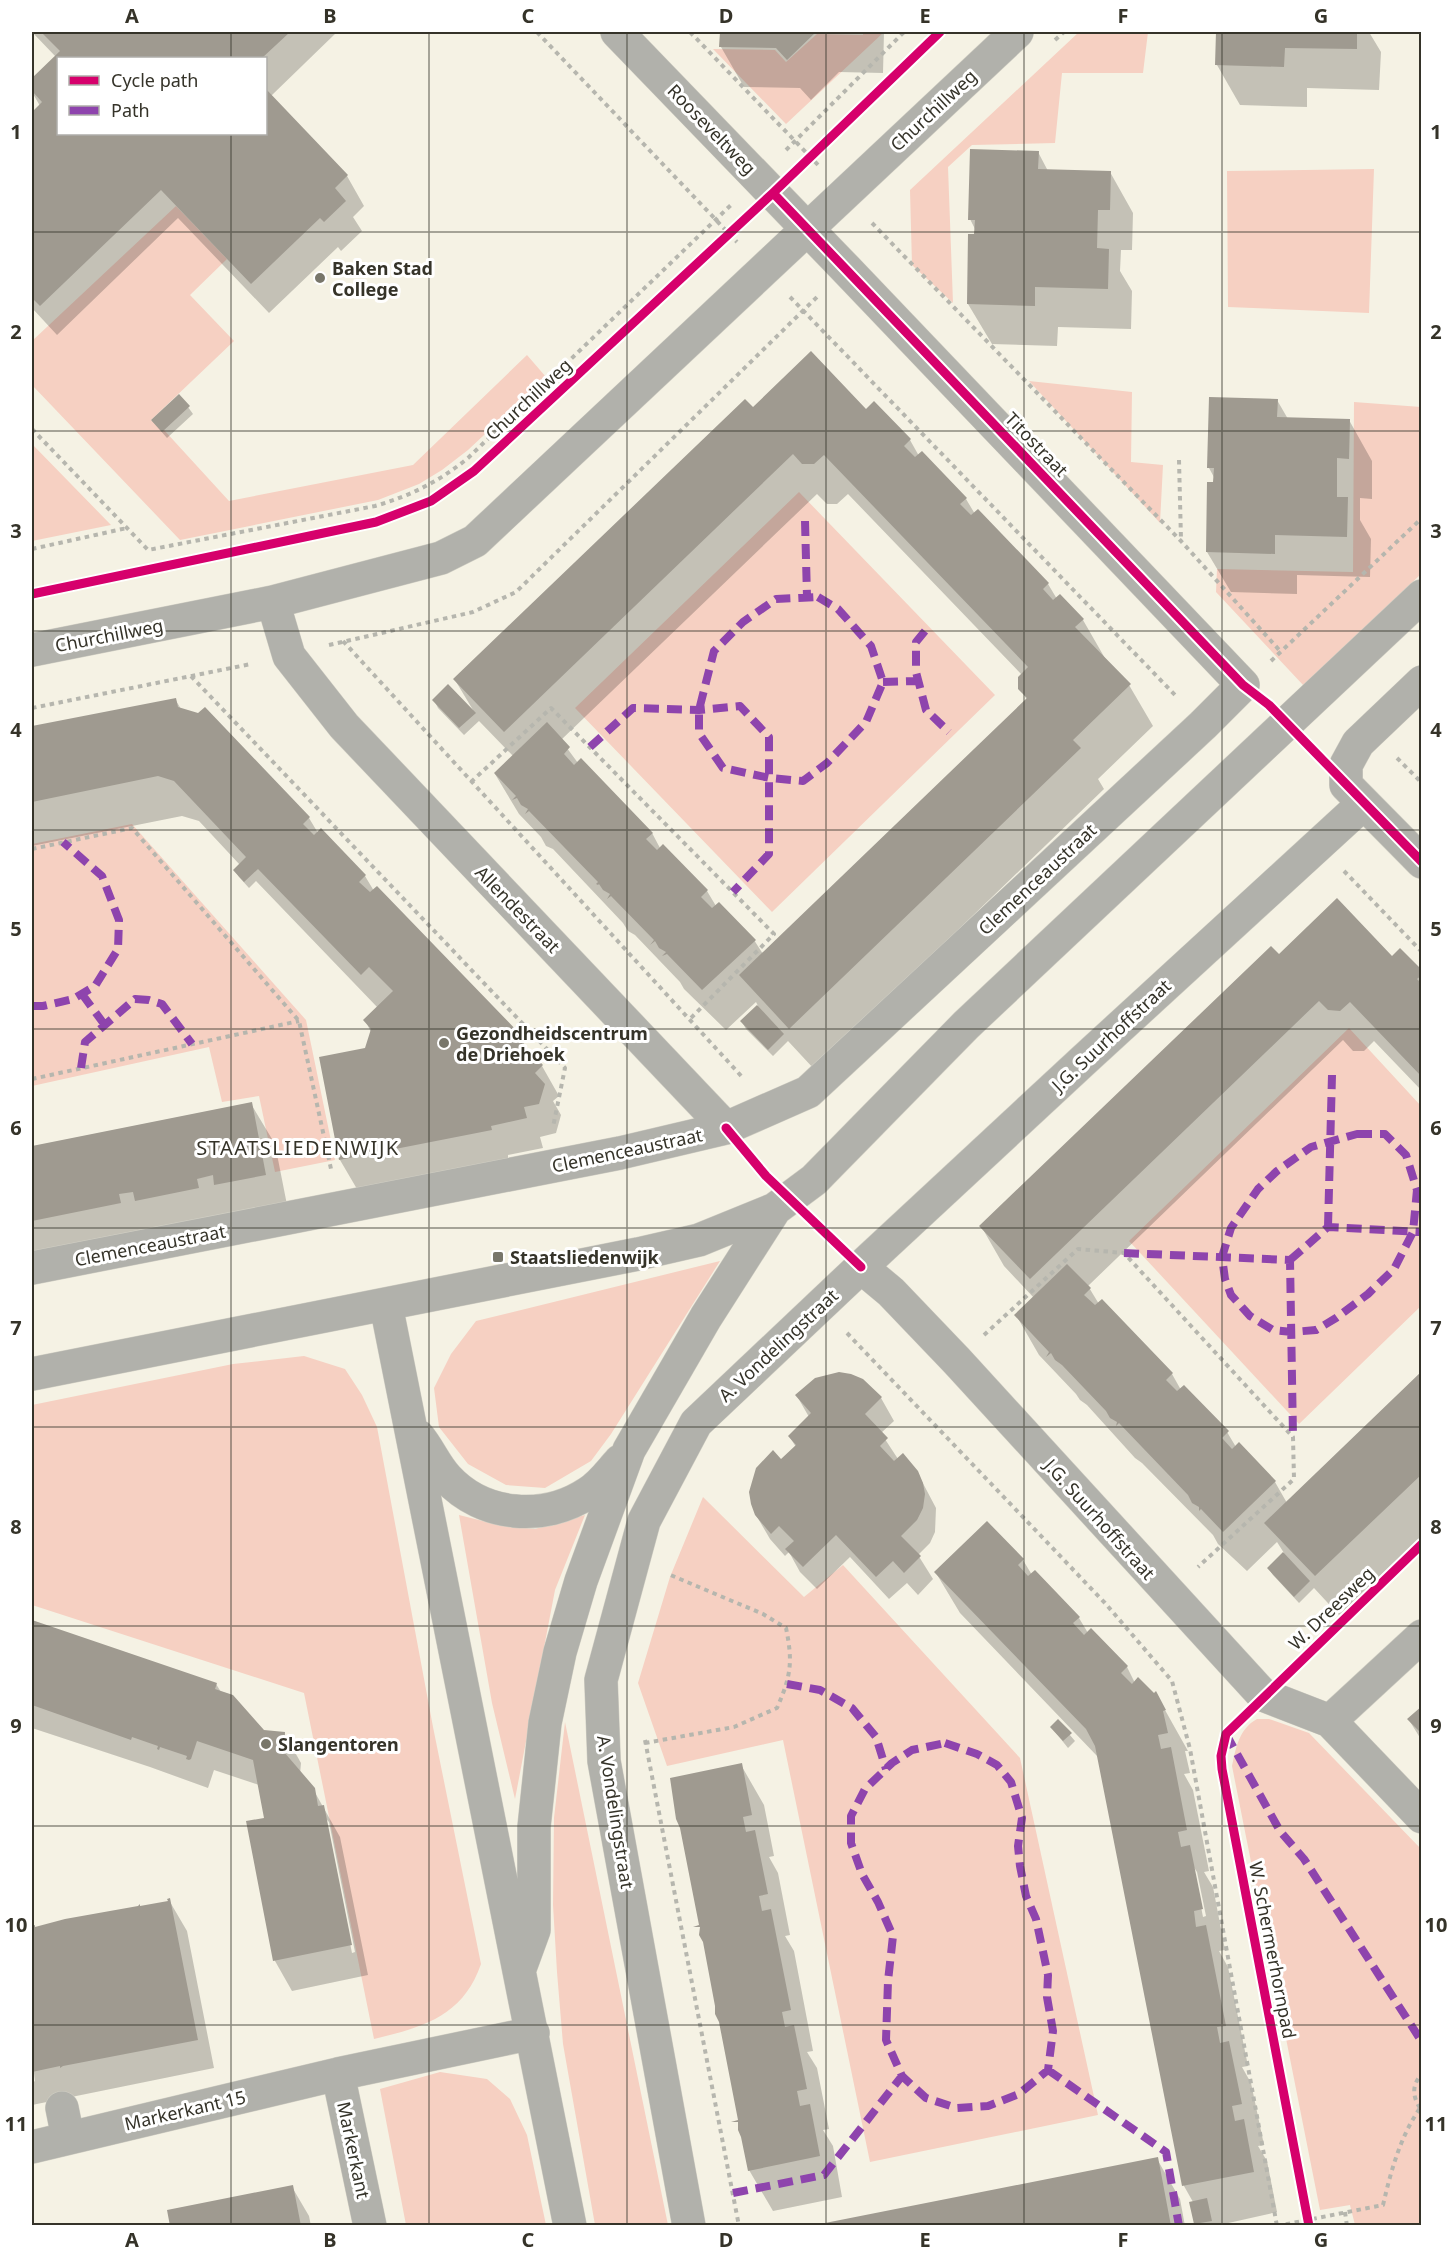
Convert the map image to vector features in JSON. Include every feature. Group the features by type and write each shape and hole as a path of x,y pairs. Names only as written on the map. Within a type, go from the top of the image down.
{"street":[{"name":"Rooseveltweg","path":"617,32 806,228"},
{"name":"Churchillweg","path":"32,650 273,602 441,558 475,541 1017,32"},
{"name":"Titostraat","path":"806,228 1243,685"},
{"path":"32,1374 638,1254 699,1240 776,1209 814,1180 966,1025 1422,596"},
{"name":"Allendestraat","path":"273,602 289,656 344,726 726,1128"},
{"path":"1422,682 1358,743 1346,765 1346,785 1422,862"},
{"name":"Clemenceaustraat","path":"32,1268 544,1169 726,1128 808,1092 1203,725 1243,685"},
{"name":"J.G. Suurhoffstraat","path":"1330,1721 1263,1695 957,1361 891,1292 861,1267 1363,804"},
{"path":"519,1971 534,1930 534,1827 545,1723 560,1652 581,1581 629,1450 706,1317 776,1209"},
{"name":"A. Vondelingstraat","path":"689,2226 604,1761 601,1680 644,1521 696,1423 861,1267"},
{"path":"386,1305 570,2226"},
{"path":"410,1425 438,1467 458,1488 482,1503 508,1511 550,1509 577,1500 599,1484 629,1450"},
{"path":"1422,1636 1330,1721 1422,1817"},
{"name":"Markerkant 15","path":"32,2147 65,2123 338,2074 532,2033"},
{"name":"Markerkant","path":"338,2074 370,2226"}],"path":[{"path":"537,32 1203,725"},
{"path":"690,32 843,193 1182,541 1281,652"},
{"path":"721,241 766,185 794,142 904,32"},
{"path":"32,429 148,550 375,506 403,498 427,486 468,458 716,220 810,157 818,149"},
{"path":"1179,460 1182,541"},
{"path":"1243,685 1422,518"},
{"path":"32,549 127,528"},
{"path":"343,641 770,1108"},
{"path":"190,676 565,1068 544,1169"},
{"path":"471,782 552,708 774,934 689,1020"},
{"path":"32,849 132,828 299,1021 339,1208"},
{"path":"1319,845 1422,952"},
{"path":"32,1079 299,1021"},
{"path":"957,1361 1078,1249 1124,1253 1293,1437 1294,1479 1169,1594"},
{"path":"843,1338 891,1292"},
{"path":"847,1334 1104,1603 1172,1681 1192,1761 1277,2226 1309,2222 1383,2205 1392,2167 1412,2120 1421,2108 1414,2093 1415,2084 1422,2074"},
{"path":"645,1743 734,1727 777,1708 788,1684 792,1654 786,1628 763,1614 660,1570"},
{"path":"643,1732 739,2226"},
{"path":"1306,2208 1309,2222"},
{"path":"1345,2212 1347,2226"}],"shaded area":[{"path":"863,32 884,32 786,124 713,49 775,50 786,62 817,34 863,35"},
{"path":"1079,32 1148,32 1143,73 1062,73 1055,143 972,145 948,167 953,303 912,265 910,190"},
{"path":"1374,169 1369,313 1228,307 1227,171"},
{"path":"176,206 227,259 190,295 234,341 151,420 162,431 164,430 229,501 413,465 527,355 546,377 468,450 419,484 378,500 180,540 32,385 32,341"},
{"path":"1029,381 1132,392 1131,462 1163,465 1160,523"},
{"path":"1354,402 1421,407 1421,574 1304,686 1216,592 1217,569 1353,572"},
{"path":"32,444 111,525 32,541"},
{"path":"799,492 995,695 772,912 575,708"},
{"path":"132,824 306,1020 335,1160 275,1172 259,1096 222,1102 209,1047 32,1086 32,844"},
{"path":"1349,1028 1421,1106 1421,1306 1299,1424 1129,1241"},
{"path":"720,1261 611,1434 591,1461 545,1488 506,1485 468,1464 439,1427 434,1388 451,1354 476,1321"},
{"path":"304,1356 345,1369 362,1395 377,1427 433,1727 481,1964 464,1996 440,2016 409,2030 374,2039 304,1693 32,1605 32,1405 233,1364"},
{"path":"703,1497 804,1597 843,1565 1020,1758 1098,2115 870,2162 783,1740 667,1766 638,1683 670,1577"},
{"path":"459,1515 499,1525 535,1529 585,1515 555,1590 515,1799 492,1703"},
{"path":"1257,1719 1269,1719 1309,1733 1421,1849 1421,2225 1355,2225 1350,2205 1320,2210 1232,1766 1242,1733"},
{"path":"565,1722 668,2225 595,2225 563,2044 553,1905 554,1818"},
{"path":"440,2072 487,2079 510,2099 527,2135 546,2225 406,2225 380,2089"}],"building":[{"path":"41,32 290,32 263,57 57,57 57,135 267,135 267,90 348,175 335,188 346,201 324,222 320,218 251,284 161,190 40,306 32,298 32,112 42,102 32,91 32,78 60,51"},
{"path":"720,32 816,32 787,60 776,48 719,47"},
{"path":"1216,32 1357,32 1357,49 1285,48 1284,67 1215,65"},
{"path":"970,149 1039,151 1038,169 1111,171 1110,210 1098,210 1097,248 1109,249 1108,289 1035,287 1035,306 967,304 968,234 974,234 975,220 968,220"},
{"path":"811,351 866,409 874,401 911,439 904,446 915,457 922,451 967,498 960,504 971,515 978,509 1049,583 1043,589 1053,600 1060,594 1084,619 1075,627 1131,684 1073,740 1081,748 789,1029 739,975 1027,698 1018,689 1018,677 1028,667 824,455 814,464 802,464 793,454 504,732 453,679 745,399 753,407"},
{"path":"179,394 190,406 162,432 151,420"},
{"path":"1209,397 1278,399 1277,417 1350,419 1349,459 1337,458 1337,497 1348,497 1347,537 1275,535 1275,554 1206,552 1207,482 1213,482 1214,468 1207,468"},
{"path":"448,684 476,713 459,728 432,700"},
{"path":"176,698 178,707 198,713 205,707 310,817 303,824 314,835 321,828 366,875 359,882 370,892 377,886 522,1036 518,1039 543,1065 535,1073 545,1084 539,1104 524,1107 527,1118 491,1126 492,1130 339,1160 319,1057 365,1048 371,1029 363,1020 393,991 369,967 361,975 258,869 244,882 233,870 246,857 174,781 158,776 32,802 32,726"},
{"path":"547,722 570,747 564,754 574,765 581,758 653,833 646,839 657,850 663,844 708,890 701,897 712,908 719,902 756,940 702,990 667,954 662,956 666,952 659,948 655,941 650,945 654,940 611,896 607,899 610,894 596,884 598,882 529,811 525,814 528,809 521,805 517,798 512,800 516,796 494,773"},
{"path":"1337,898 1392,956 1400,948 1422,970 1422,975 1417,979 1422,984 1422,1077 1350,1002 1340,1011 1328,1010 1319,1001 1030,1279 979,1226 1271,946 1279,954"},
{"path":"757,1005 784,1034 768,1050 740,1021"},
{"path":"252,1102 266,1175 214,1185 213,1175 197,1179 199,1188 135,1201 133,1192 119,1194 121,1203 32,1221 32,1146"},
{"path":"1067,1264 1091,1288 1084,1295 1095,1305 1102,1299 1173,1373 1166,1380 1177,1391 1184,1385 1229,1431 1222,1438 1232,1449 1239,1442 1276,1481 1223,1532 1201,1509 1199,1511 1199,1507 1192,1503 1188,1495 1119,1423 1116,1426 1117,1422 1110,1418 1051,1353 1046,1357 1049,1352 1014,1315"},
{"path":"1422,1371 1422,1474 1315,1576 1264,1523"},
{"path":"839,1372 863,1379 882,1397 865,1414 888,1438 880,1446 894,1461 903,1453 918,1471 923,1483 925,1494 923,1508 917,1520 901,1536 921,1556 904,1573 893,1561 876,1577 836,1535 803,1567 785,1549 794,1541 779,1526 771,1534 755,1515 751,1504 749,1492 756,1468 773,1450 781,1459 796,1445 788,1436 811,1413 795,1395 815,1378"},
{"path":"987,1521 1024,1559 1018,1565 1028,1576 1035,1570 1080,1617 1073,1623 1084,1635 1091,1628 1128,1666 1121,1673 1132,1684 1138,1677 1154,1693 1156,1691 1166,1710 1163,1711 1168,1733 1158,1735 1161,1749 1171,1747 1187,1830 1178,1832 1181,1847 1190,1845 1203,1909 1194,1911 1196,1927 1206,1925 1226,2026 1217,2027 1220,2043 1229,2041 1242,2104 1232,2106 1235,2121 1244,2119 1254,2172 1182,2186 1095,1746 1086,1729 934,1572"},
{"path":"1283,1552 1310,1581 1294,1597 1267,1568"},
{"path":"32,1620 217,1683 215,1689 233,1695 264,1730 285,1732 284,1752 315,1788 318,1806 324,1805 352,1945 273,1961 246,1821 264,1818 253,1760 197,1741 189,1760 186,1759 187,1756 160,1747 159,1750 158,1746 132,1737 131,1740 32,1705"},
{"path":"1422,1706 1422,1734 1407,1719"},
{"path":"1058,1719 1072,1733 1063,1741 1050,1727"},
{"path":"742,1763 752,1815 743,1817 746,1832 755,1830 768,1894 759,1896 762,1911 771,1909 791,2010 782,2012 785,2027 794,2025 807,2089 797,2091 800,2106 810,2104 820,2156 748,2171 738,2122 731,2122 738,2120 719,2022 715,2014 703,1942 699,1935 700,1927 693,1927 699,1925 680,1828 676,1819 670,1778"},
{"path":"170,1898 198,2040 32,2072 32,1926 140,1904 140,1906 168,1901 167,1899"},
{"path":"1158,2157 1171,2226 820,2226 820,2224"},
{"path":"293,2185 301,2226 170,2226 167,2210"},
{"path":"1207,2198 1212,2221 1194,2224 1189,2202"}],"marked path":[{"path":"805,521 807,597"},
{"path":"818,597 838,609 871,646 883,682 866,722 827,763 803,781 770,778 723,768 699,733 699,710 714,651 743,622 776,599 818,597"},
{"path":"925,631 916,642 916,672 926,710 949,732"},
{"path":"883,682 918,681"},
{"path":"590,747 633,708 699,710 740,706 769,737 769,854 733,892"},
{"path":"32,1006 43,1006 73,999 95,986 118,949 119,920 102,876 63,842"},
{"path":"82,994 104,1024"},
{"path":"81,1068 85,1042 135,999 162,1004 192,1044"},
{"path":"1328,1227 1332,1075"},
{"path":"1357,1134 1385,1134 1406,1155 1417,1190 1413,1232 1394,1269 1368,1294 1336,1318 1316,1330 1292,1332 1273,1330 1250,1316 1231,1295 1225,1279 1222,1257 1231,1228 1258,1189 1277,1171 1311,1147 1357,1134"},
{"path":"1290,1260 1328,1227 1422,1232"},
{"path":"1124,1253 1290,1260 1293,1437"},
{"path":"787,1684 820,1690 852,1708 876,1737 886,1769"},
{"path":"1226,1734 1280,1831 1304,1859 1422,2042"},
{"path":"945,1743 977,1754 997,1765 1011,1782 1022,1818 1018,1846 1020,1866 1026,1896 1036,1919 1048,1975 1047,1997 1053,2031 1048,2070 1019,2094 988,2106 957,2108 926,2098 902,2076 886,2040 888,1981 893,1936 862,1874 851,1843 851,1816 865,1789 892,1763 912,1750 945,1743"},
{"path":"1048,2070 1166,2152 1179,2226"},
{"path":"733,2193 824,2175 902,2076"}],"cycle path":[{"path":"32,594 376,522 431,501 474,471 773,193 940,32"},
{"path":"773,193 1243,685 1269,705 1422,862"},
{"path":"726,1128 766,1176 861,1267"},
{"name":"W. Dreesweg","path":"1309,2226 1221,1756 1226,1734 1422,1544"}],"place":[{"name":"Baken Stad College","path":"320,278"},
{"name":"Gezondheidscentrum de Driehoek","path":"444,1043"},
{"name":"Staatsliedenwijk","path":"498,1257"},
{"name":"Slangentoren","path":"266,1744"}],"district":[{"name":"STAATSLIEDENWIJK","path":"298,1147"}]}
